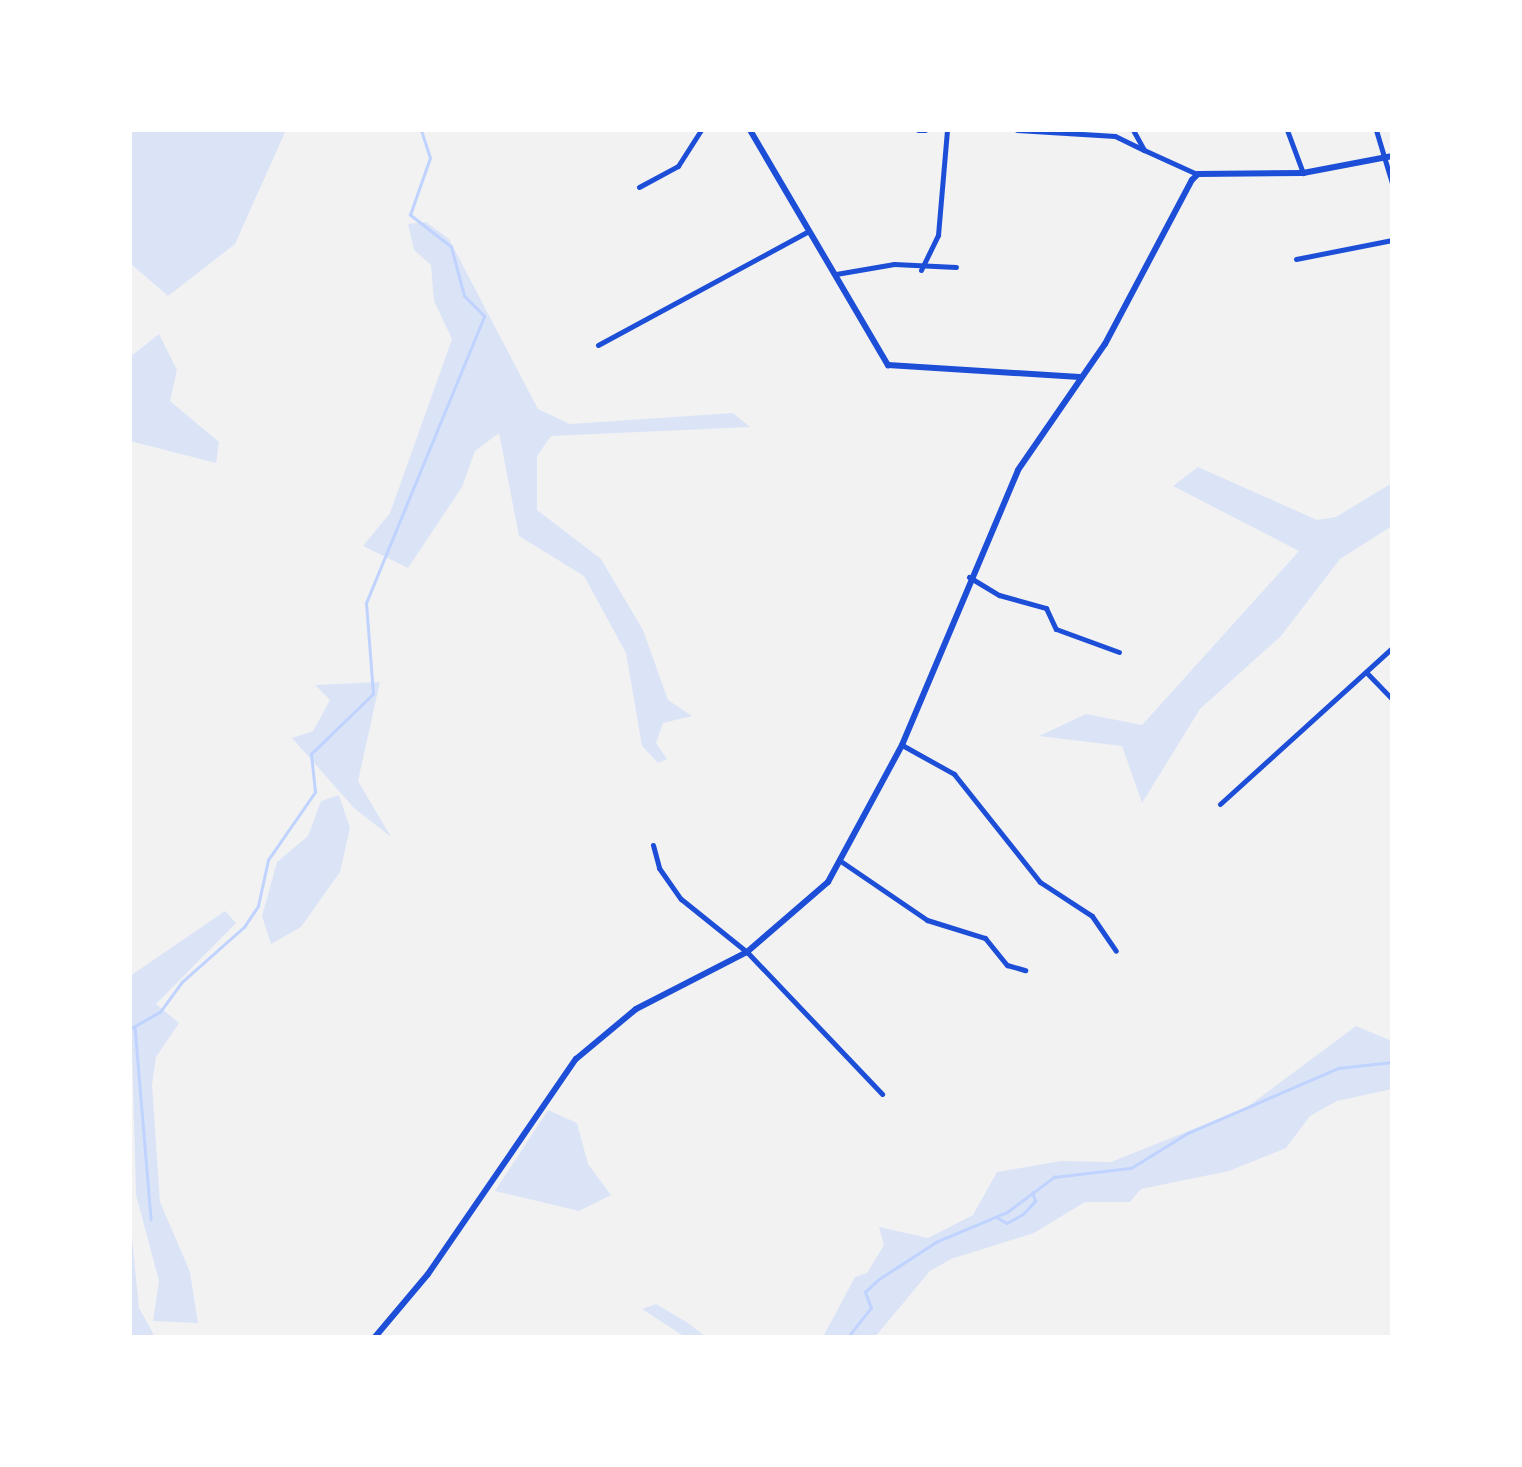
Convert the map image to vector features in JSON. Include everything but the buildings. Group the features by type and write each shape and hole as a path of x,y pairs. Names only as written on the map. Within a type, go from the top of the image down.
{"main road":[{"path":"750,130 880,355 899,370 1080,377"},
{"path":"375,1337 428,1274 576,1059 636,1009 747,952 842,862 902,745 969,577 1029,450 1080,377 1198,174 1303,173 1389,156"}],"street":[{"path":"639,187 678,166 701,130"},
{"path":"921,270 938,235 947,130"},
{"path":"1017,130 1114,136 1198,174"},
{"path":"1132,130 1144,150"},
{"path":"1287,130 1303,173"},
{"path":"1376,130 1389,156 1392,183"},
{"path":"598,345 807,232"},
{"path":"1296,259 1392,240"},
{"path":"836,274 894,264 921,270 956,267"},
{"path":"969,577 999,595 1046,608 1056,629 1120,652"},
{"path":"1220,804 1392,648"},
{"path":"1366,672 1392,700"},
{"path":"902,745 954,774 1040,882 1092,916 1116,951"},
{"path":"653,845 659,868 681,899 747,952 882,1094"},
{"path":"842,862 928,920 985,938 1008,964 1025,970"}],"shaded area":[{"path":"130,130 286,130 235,244 168,296 130,263"},
{"path":"426,222 449,239 538,409 570,424 733,413 750,427 551,436 537,456 537,510 601,559 643,630 668,700 692,716 663,723 656,743 667,759 658,763 642,746 626,653 584,576 519,536 499,433 475,451 462,487 408,568 363,546 390,513 452,339 434,301 431,265 414,250 408,224"},
{"path":"159,334 177,370 170,401 219,442 216,463 130,441 130,357"},
{"path":"1198,467 1317,520 1336,517 1392,483 1392,526 1340,559 1281,636 1200,709 1142,803 1122,746 1039,736 1086,714 1142,725 1299,551 1173,486"},
{"path":"380,682 358,781 391,837 354,808 292,738 313,731 330,700 315,685"},
{"path":"339,795 350,828 340,872 301,927 271,944 262,916 277,862 308,836 321,801"},
{"path":"225,911 236,923 156,1004 179,1023 156,1057 152,1085 160,1202 190,1272 198,1323 153,1321 159,1281 136,1195 130,976"},
{"path":"1356,1026 1392,1041 1392,1089 1337,1101 1310,1116 1286,1148 1229,1171 1141,1189 1130,1202 1085,1202 1034,1233 951,1259 930,1271 875,1337 823,1337 855,1277 867,1273 884,1245 879,1227 928,1238 973,1215 997,1172 1061,1161 1111,1162 1246,1108"},
{"path":"548,1110 577,1123 588,1164 611,1195 579,1211 495,1191"},
{"path":"130,1218 139,1308 155,1337 130,1337"},
{"path":"656,1304 706,1337 685,1337 642,1309"}],"waterway":[{"path":"130,1029 160,1012 182,982 244,927 258,906 268,860 315,792 311,754 373,694 366,603 484,316 464,296 451,247 410,215 430,158 421,130"},
{"path":"135,1027 151,1219"},
{"path":"848,1337 871,1308 865,1292 879,1279 936,1242 1007,1212 1054,1177 1131,1168 1188,1133 1338,1068 1392,1062"},
{"path":"998,1218 1007,1223 1023,1214 1035,1201 1032,1192"}]}
